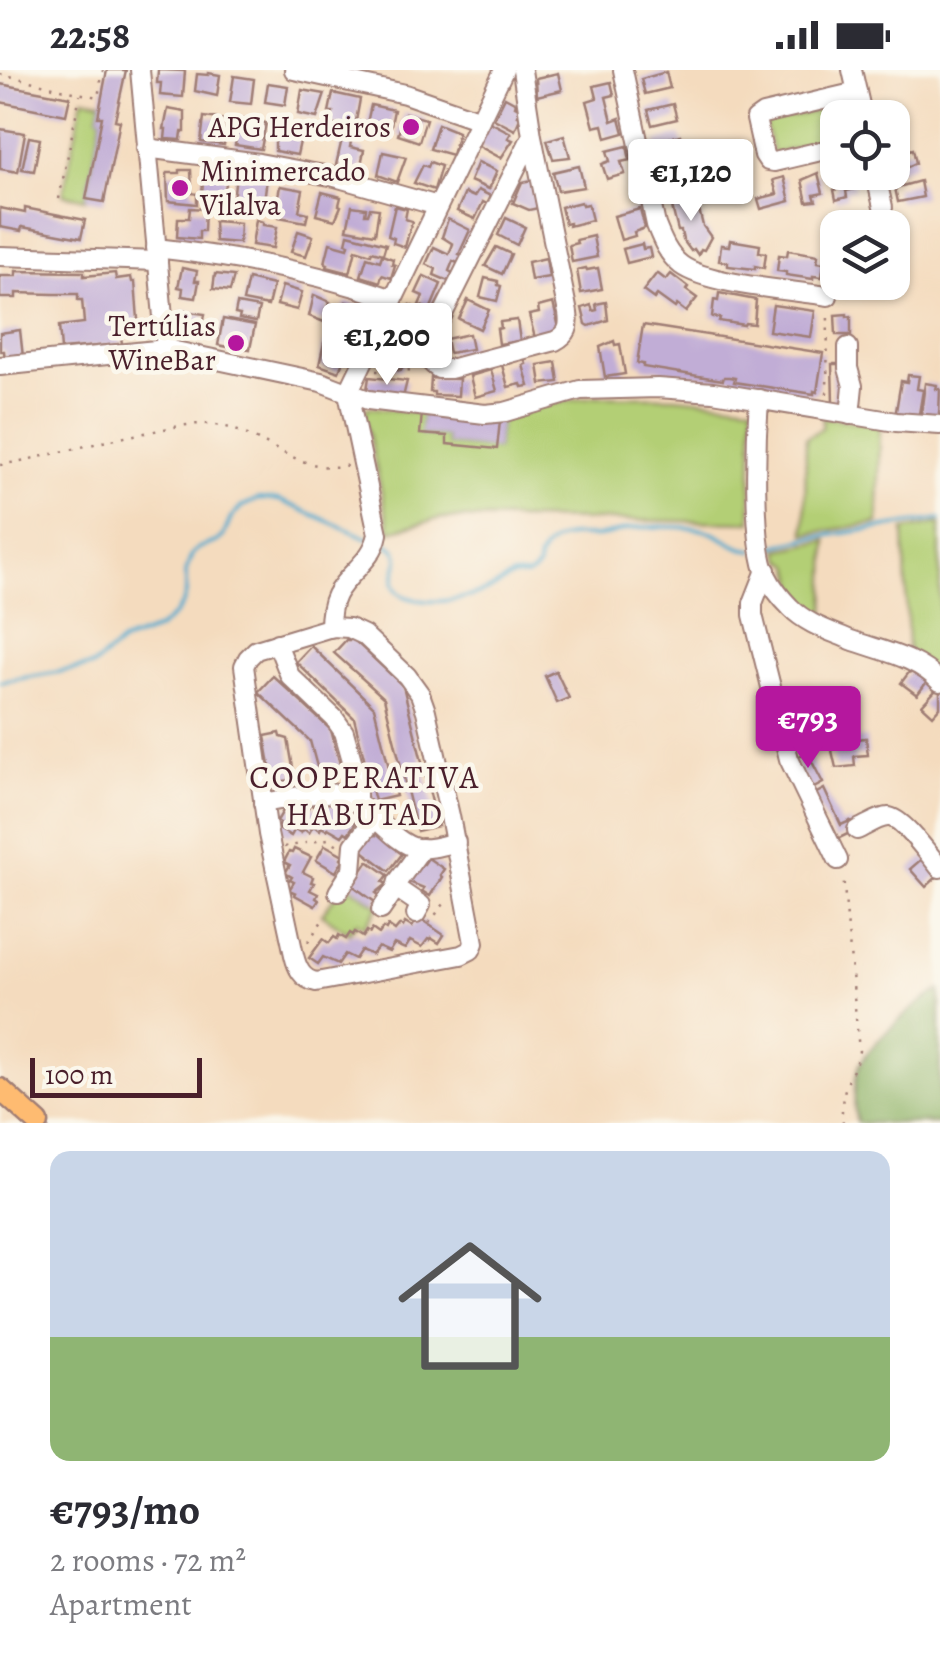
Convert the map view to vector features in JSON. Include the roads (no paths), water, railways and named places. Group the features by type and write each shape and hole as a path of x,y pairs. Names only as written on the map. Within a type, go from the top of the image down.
{"main road":[{"path":"0,1089 38,1123"}],"street":[{"path":"140,70 166,348"},
{"path":"294,70 405,94 480,120"},
{"path":"330,628 336,594 376,542 377,524 348,393 504,70"},
{"path":"522,70 569,328 555,341 450,370 422,367 430,340 532,136"},
{"path":"624,70 656,225 678,263 708,277 820,298"},
{"path":"852,70 859,100"},
{"path":"824,100 857,92"},
{"path":"820,101 756,119 768,161 820,151"},
{"path":"146,148 335,176 438,206"},
{"path":"880,190 883,207"},
{"path":"0,256 157,255 276,265 392,299"},
{"path":"0,366 49,352 166,348 322,382 381,403 494,414 569,392 674,388 940,426"},
{"path":"848,348 853,386 850,415"},
{"path":"759,399 760,536 764,564 778,591 800,616 913,662 940,682"},
{"path":"764,564 753,615 782,733 794,774 838,860"},
{"path":"330,628 349,628 364,635 416,687 426,711 456,842 474,942 466,954 316,982 304,977 295,960 263,803 244,666 256,650 330,628"},
{"path":"277,643 290,676 344,732 356,774 356,804"},
{"path":"263,803 330,794 344,796 407,844 422,848 456,842"},
{"path":"858,830 885,817 892,818 902,824 940,868"},
{"path":"338,892 352,870 354,845 375,818"},
{"path":"381,910 422,848"},
{"path":"396,888 421,905 416,914"}],"waterway":[{"path":"0,682 93,666 122,642 158,629 183,603 192,554 223,537 241,507 258,499 279,500 372,540"},
{"path":"767,548 940,519"},
{"path":"381,542 397,554 397,590 414,599 437,601 473,595 513,576 531,574 538,568 545,549 566,537 599,536 646,527 688,528 711,532 753,550"}],"place":[{"name":"APG Herdeiros","path":"411,127"},
{"name":"Minimercado Vilalva","path":"180,188"},
{"name":"Tertúlias WineBar","path":"236,343"}],"district":[{"name":"COOPERATIVA HABUTAD","path":"365,796"}]}
